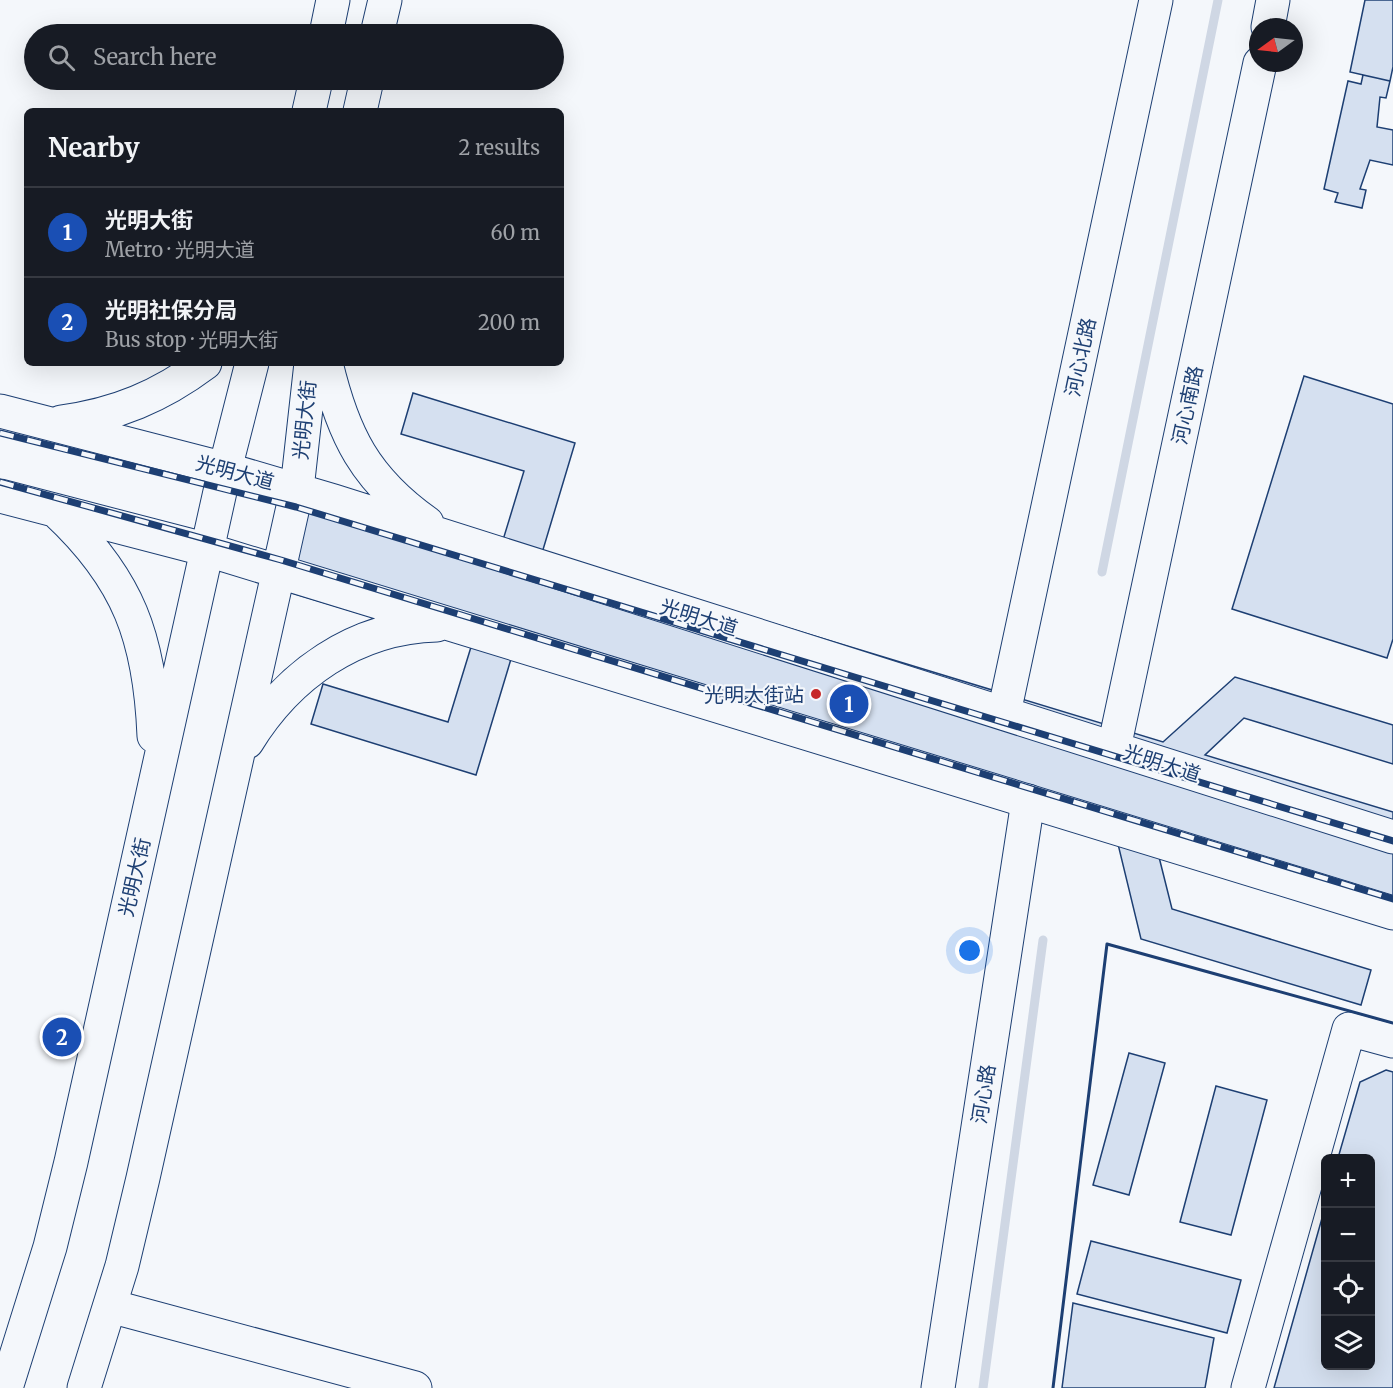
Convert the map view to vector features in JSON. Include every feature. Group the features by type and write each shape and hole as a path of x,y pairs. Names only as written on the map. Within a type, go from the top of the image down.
{"main road":[{"path":"328,24 333,0"},
{"path":"379,24 385,0"},
{"name":"河心北路","path":"1004,713 1156,0"},
{"path":"1270,18 1273,0"},
{"name":"河心南路","path":"1114,748 1258,72"},
{"path":"310,108 314,90"},
{"path":"361,108 365,90"},
{"path":"50,423 84,419 118,411 150,398 181,381 201,366"},
{"name":"光明大街","path":"6,1388 50,1247 225,469 251,366"},
{"name":"光明大街","path":"84,1388 110,1306 143,1178 297,489 311,366"},
{"path":"327,366 337,408 355,448 377,480 405,508 445,537"},
{"name":"光明大道","path":"0,411 297,489 1393,837"},
{"path":"0,496 208,550 1393,913"},
{"path":"54,510 98,556 116,582 138,630 152,692 157,775"},
{"path":"233,771 255,729 277,699 320,662 370,637 425,625 453,625"},
{"name":"河心路","path":"938,1388 1028,801"},
{"path":"1248,1388 1349,1029 1393,1041"},
{"path":"110,1306 415,1388"}],"building":[{"path":"1365,0 1393,0 1393,67 1390,81 1350,72"},
{"path":"1363,75 1390,81 1386,98 1380,97 1377,127 1393,130 1393,165 1370,160 1360,189 1366,190 1362,208 1335,202 1338,193 1324,189 1348,81 1361,84"},
{"path":"1304,376 1393,404 1393,639 1387,658 1232,609"},
{"name":"光明大街站","path":"413,393 575,443 542,553 1163,742 1235,677 1393,725 1393,764 1244,718 1205,755 1393,812 1393,925 1159,857 1172,909 1371,970 1361,1005 1141,939 1118,844 511,659 476,775 311,724 323,684 448,722 471,647 272,587 304,480 503,540 524,471 401,434"},
{"path":"1129,1053 1165,1063 1129,1195 1093,1185"},
{"path":"1386,1070 1393,1072 1393,1388 1274,1388 1321,1222 1321,1370 1375,1370 1375,1154 1339,1154 1360,1082"},
{"path":"1216,1086 1267,1100 1231,1235 1180,1222"},
{"path":"1091,1241 1241,1280 1227,1333 1077,1294"},
{"path":"1073,1303 1214,1338 1205,1388 1062,1388"}],"waterway":[{"path":"1102,572 1218,0"},
{"path":"983,1388 1043,940"}],"railway":[{"path":"0,433 296,507 1393,841"},
{"path":"0,482 281,560 1393,899"}],"wall":[{"path":"1053,1388 1107,944 1393,1023"}],"place":[{"name":"光明大街站","path":"816,694"},
{"name":"光明大街","path":"849,704"},
{"name":"光明社保分局","path":"62,1037"}]}
